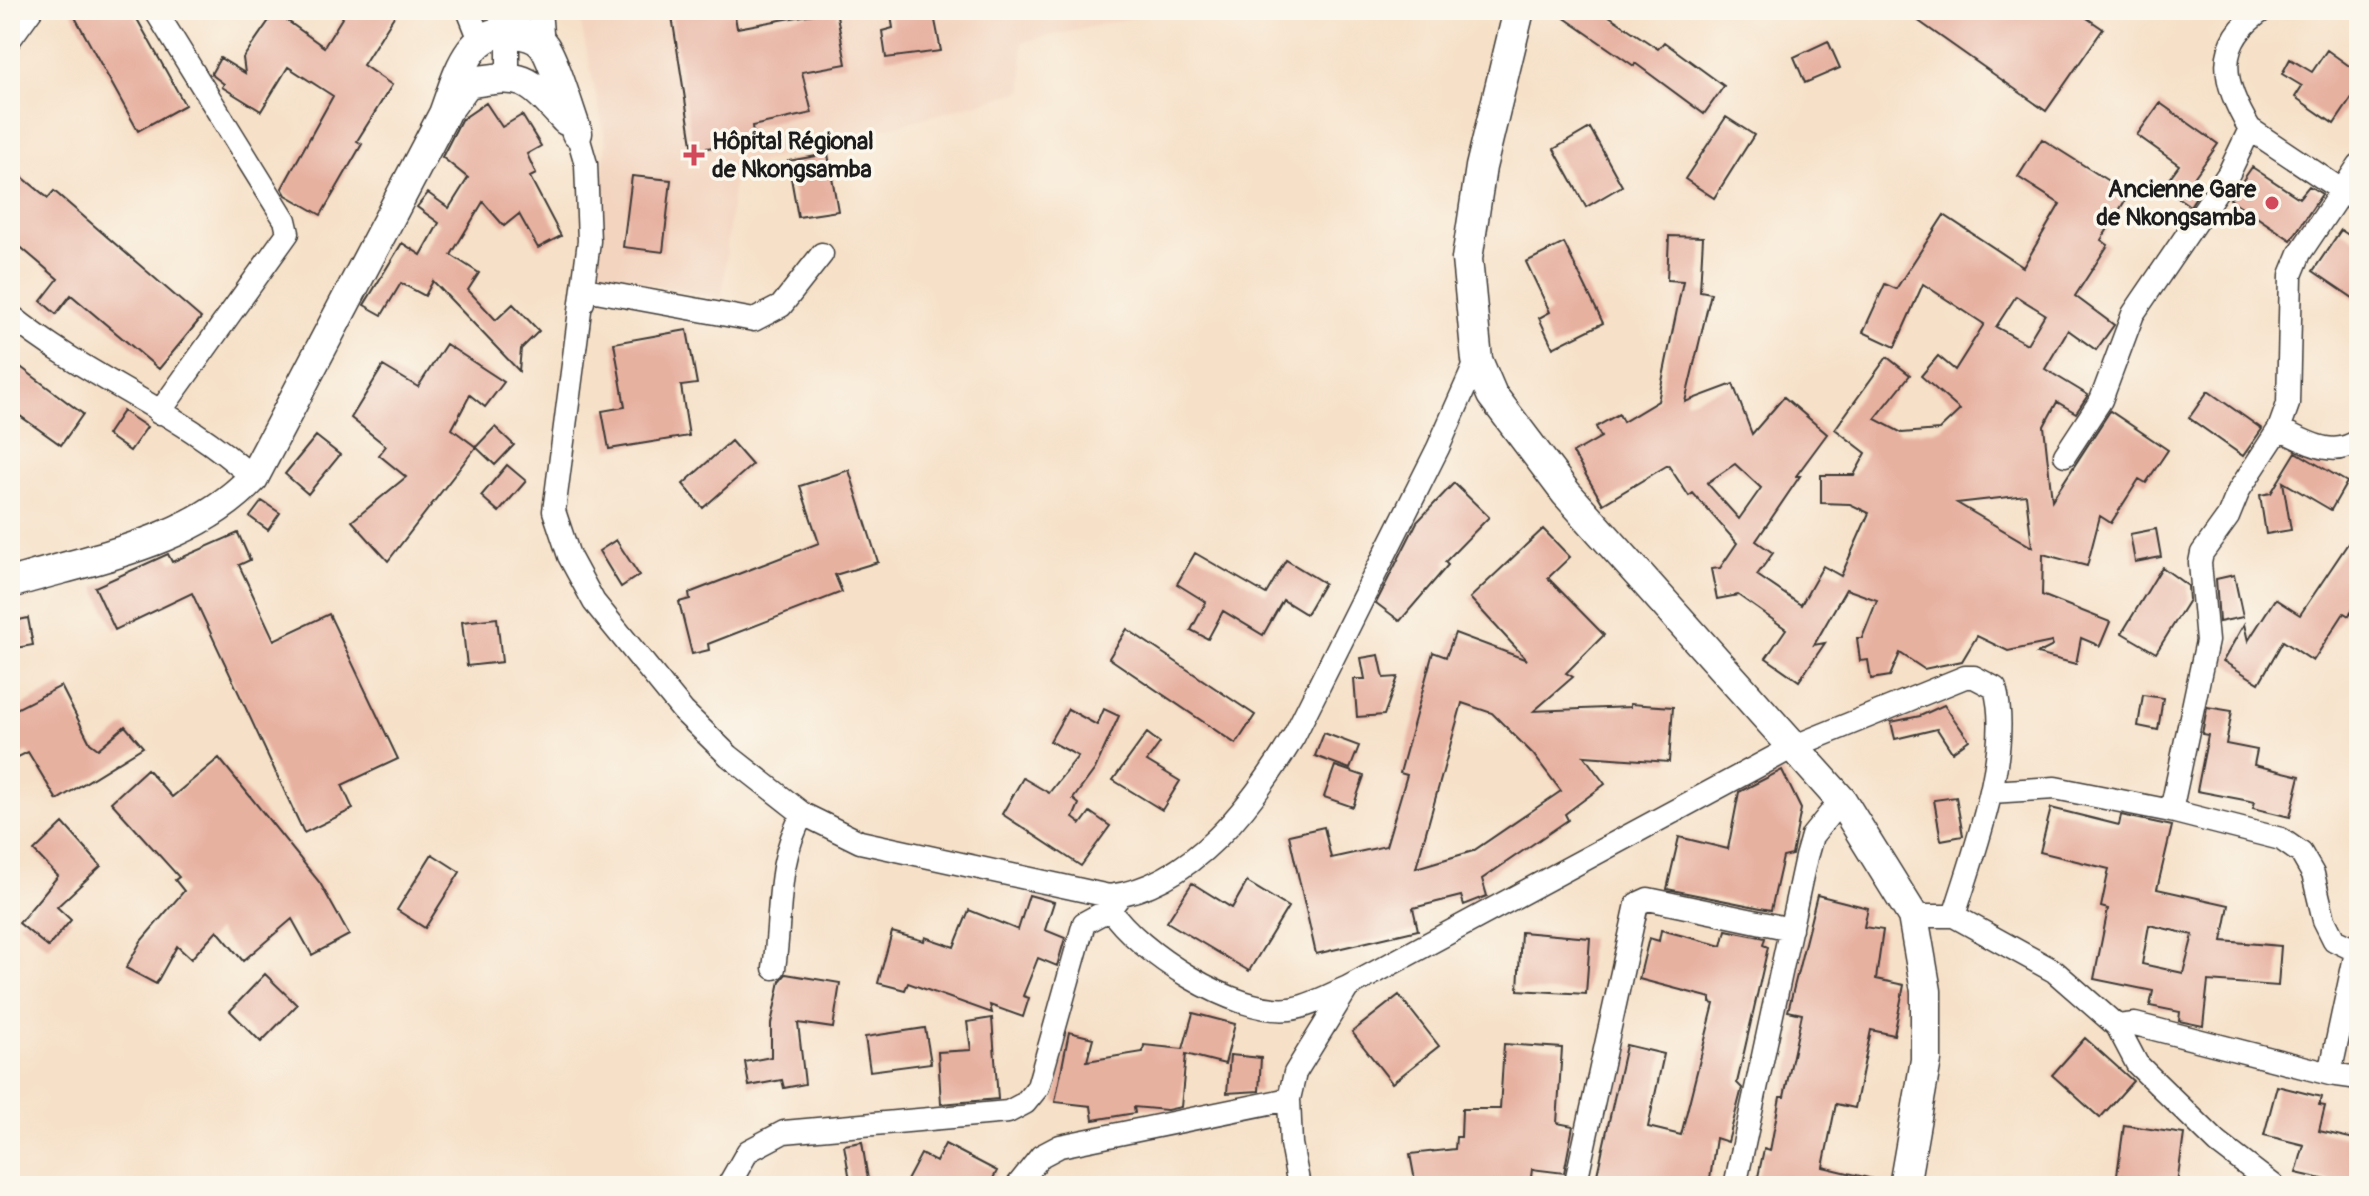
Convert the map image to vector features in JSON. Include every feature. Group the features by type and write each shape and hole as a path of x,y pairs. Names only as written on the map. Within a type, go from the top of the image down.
{"street":[{"path":"10,39 31,10"},
{"path":"155,10 285,220 288,233 159,413"},
{"path":"468,10 502,21 543,45"},
{"path":"540,10 543,45 586,164 589,206 583,302"},
{"path":"1519,10 1481,167 1467,259 1477,360 1492,395 1566,493 1841,800 1913,916 1926,991 1926,1060 1904,1186"},
{"path":"2263,10 2244,23 2229,43 2226,60 2239,111 2250,129 2352,196"},
{"path":"502,21 508,75"},
{"path":"10,583 179,530 211,515 261,469 444,114 467,54 502,21"},
{"path":"444,114 467,83 508,75 523,79 544,96 577,133"},
{"path":"2065,455 2101,400 2133,314 2229,173 2250,129"},
{"path":"2171,811 2207,641 2200,563 2202,553 2228,517 2239,490 2279,429 2288,404 2291,275 2300,253 2352,196 2359,165"},
{"path":"822,254 781,306 754,320 585,289 566,407 554,511 569,556 594,602 683,711 729,756 803,814 860,842 1109,896 1116,902 1124,931 1189,977 1228,997 1289,1009 1348,987 1795,746 1965,677 1974,677 1995,688 1998,701 1991,792 1954,916"},
{"path":"10,315 159,413 221,448 253,478"},
{"path":"728,1186 748,1151 784,1132 1008,1112 1025,1103 1038,1087 1084,923 1195,857 1271,773 1294,736 1438,448 1477,360"},
{"path":"2279,429 2324,449 2349,448 2359,440"},
{"path":"1991,792 2055,788 2171,811 2281,839 2301,853 2313,874 2324,920 2334,940 2358,952 2330,1074"},
{"path":"1735,1186 1812,836 1841,800"},
{"path":"774,968 784,860 790,838 803,814"},
{"path":"1575,1186 1637,904 1648,899 1791,929"},
{"path":"1913,916 1954,916 2054,971 2117,1026 2137,1064 2218,1143 2274,1186"},
{"path":"1299,1186 1291,1144 1289,1099 1295,1073 1348,987"},
{"path":"2117,1026 2135,1024 2330,1074 2359,1078"},
{"path":"1017,1186 1041,1156 1060,1146 1289,1099"}],"shaded area":[{"name":"Hôpital Régional de Nkongsamba","path":"578,10 1170,10 1022,42 1023,91 735,169 722,299 590,272 606,142"}],"building":[{"path":"71,10 132,10 185,105 138,131"},
{"path":"347,10 398,10 363,65 392,85 357,141 362,144 321,215 286,195 282,188 333,96 288,67 261,111 222,87 224,84 211,74 220,58 245,73 243,58 275,12 324,47"},
{"path":"671,10 734,10 737,28 836,10 846,64 802,72 812,113 752,126 754,141 693,150"},
{"path":"890,10 933,10 941,51 886,58 882,31 893,28"},
{"path":"1553,10 1600,10 1658,49 1664,42 1724,86 1704,114 1635,63 1634,66"},
{"path":"1903,10 2075,10 2103,29 2046,111"},
{"path":"1828,41 1840,68 1805,83 1794,57"},
{"path":"2327,50 2359,73 2359,87 2334,124 2295,97 2302,86 2282,74 2290,59 2312,72"},
{"path":"486,103 502,127 522,115 541,146 527,154 536,174 530,177 561,236 538,248 519,214 504,226 483,202 451,255 479,273 468,290 496,320 513,304 539,331 521,349 519,371 433,281 425,296 401,283 382,315 364,305 402,243 421,255 439,223 417,207 428,193 449,208 468,178 442,157 461,120"},
{"path":"2160,103 2218,144 2193,179 2203,186 2190,206 2163,187 2179,165 2137,135"},
{"path":"1726,117 1754,135 1714,198 1685,179"},
{"path":"1590,128 1622,186 1586,207 1554,149"},
{"path":"2042,139 2129,194 2101,240 2108,245 2075,296 2114,325 2096,350 2068,330 2045,369 2088,395 2076,413 2057,402 2044,426 2052,500 2110,411 2168,450 2146,483 2139,479 2111,523 2100,516 2087,566 2043,554 2042,595 2110,622 2100,646 2081,638 2076,664 2037,654 2053,646 2052,642 2008,651 1977,636 1962,661 1924,669 1900,653 1890,676 1871,679 1868,660 1860,661 1857,638 1862,638 1877,600 1846,589 1814,645 1825,643 1799,681 1766,658 1786,629 1738,595 1717,599 1711,569 1720,568 1737,543 1693,493 1689,496 1668,465 1603,504 1573,453 1601,437 1596,427 1619,414 1623,422 1658,401 1683,281 1667,280 1669,236 1703,237 1700,291 1711,293 1685,402 1733,384 1752,434 1784,397 1827,434 1796,476 1800,476 1756,541 1773,553 1757,575 1801,605 1823,566 1841,576 1869,513 1850,504 1821,503 1821,475 1854,475 1866,453 1835,429 1887,357 1910,375 1875,419 1902,433 1939,430 1960,410 1921,376 1938,356 1955,370 1984,324 1923,284 1895,347 1863,332 1885,284 1896,289 1944,215 2023,267 2060,204 2018,177","holes":["2016,296 2045,314 2027,344 1996,327","1735,464 1761,488 1739,519 1707,483","2026,495 2032,547 1957,503"]},
{"path":"828,154 838,211 798,217 788,161"},
{"path":"10,167 48,198 54,191 201,318 159,369 71,295 56,314 41,301 58,279 10,238"},
{"name":"Ancienne Gare de Nkongsamba","path":"2252,167 2299,198 2309,186 2322,194 2291,240 2230,199"},
{"path":"632,176 671,180 663,252 623,247"},
{"path":"2341,230 2359,242 2359,302 2313,271"},
{"path":"1564,243 1603,323 1553,348 1539,318 1550,312 1526,262"},
{"path":"687,330 697,384 681,386 689,436 609,449 602,411 625,407 614,343"},
{"path":"446,344 504,382 485,407 470,395 452,429 476,447 388,561 352,521 406,477 379,455 386,446 351,418 383,366 418,387"},
{"path":"10,359 83,414 61,445 20,416 10,430"},
{"path":"2208,391 2262,429 2243,456 2189,418"},
{"path":"123,411 147,427 130,451 107,435"},
{"path":"495,427 514,445 495,465 476,447"},
{"path":"316,436 340,455 308,494 285,474"},
{"path":"731,441 752,465 703,508 683,484"},
{"path":"2296,452 2347,482 2331,510 2283,482 2291,530 2266,534 2260,495 2271,493"},
{"path":"507,465 526,481 499,512 481,496"},
{"path":"849,470 878,562 835,575 842,592 708,644 709,650 692,654 679,602 690,599 689,593 819,543 800,486"},
{"path":"1454,483 1489,517 1445,562 1448,565 1400,621 1376,603 1417,522"},
{"path":"262,501 280,513 268,530 250,517"},
{"path":"2359,527 2359,598 2349,616 2344,613 2313,661 2283,641 2259,683 2223,661 2244,624 2248,641 2275,599 2300,615"},
{"path":"1543,529 1570,557 1548,578 1604,635 1566,673 1573,677 1534,711 1630,707 1630,704 1673,707 1669,762 1584,756 1605,784 1565,814 1568,820 1482,879 1487,896 1464,905 1461,896 1413,908 1418,930 1316,954 1289,835 1324,827 1331,858 1386,846 1407,775 1400,773 1433,652 1446,657 1455,633 1527,660 1470,598","holes":["1462,703 1492,713 1533,754 1561,791 1473,851 1416,868"]},
{"path":"2156,529 2161,557 2135,562 2130,534"},
{"path":"238,533 250,560 239,565 274,640 329,614 398,759 342,785 353,809 304,833 192,593 115,630 95,587 168,554 172,562"},
{"path":"616,540 639,575 621,587 599,551"},
{"path":"1195,553 1266,594 1286,560 1324,583 1306,614 1283,600 1263,635 1223,611 1208,639 1191,630 1206,602 1177,584"},
{"path":"2162,567 2188,586 2189,600 2156,653 2122,633"},
{"path":"2234,575 2243,617 2219,622 2216,579"},
{"path":"28,618 33,645 10,649 10,622"},
{"path":"497,618 502,662 467,666 462,622"},
{"path":"1127,629 1255,715 1236,744 1109,658"},
{"path":"1379,655 1384,678 1398,677 1384,715 1357,717 1354,679 1365,679 1361,658"},
{"path":"61,686 90,743 98,749 125,726 143,747 57,800 28,752 10,761 10,712"},
{"path":"2143,695 2163,698 2158,730 2138,726"},
{"path":"1944,705 1969,740 1952,752 1937,729 1895,739 1891,722 1920,716"},
{"path":"2207,707 2232,711 2226,744 2257,750 2254,765 2300,776 2290,817 2253,808 2255,802 2197,791 2208,735 2202,734"},
{"path":"1068,709 1097,725 1104,709 1119,716 1095,769 1073,799 1079,804 1073,818 1081,824 1090,812 1110,826 1081,866 1002,814 1023,778 1049,793 1078,756 1050,741"},
{"path":"1147,733 1160,743 1147,761 1180,781 1162,810 1113,780"},
{"path":"1324,733 1359,746 1350,769 1315,756"},
{"path":"219,758 320,883 349,935 312,955 292,919 243,961 217,930 191,959 177,946 156,984 126,968 141,941 184,891 175,880 179,877 111,802 147,769 172,797"},
{"path":"1335,766 1364,776 1353,807 1324,797"},
{"path":"1782,770 1801,809 1792,855 1783,857 1771,910 1667,889 1679,837 1728,849 1739,792"},
{"path":"1956,797 1963,836 1941,840 1934,800"},
{"path":"2051,808 2119,825 2121,815 2172,826 2157,889 2229,905 2222,941 2281,946 2278,986 2208,981 2203,1026 2179,1021 2180,1012 2150,1006 2153,991 2094,979 2108,909 2101,907 2109,869 2040,852","holes":["2149,925 2193,935 2183,973 2142,964"]},
{"path":"63,823 101,866 57,907 71,920 48,947 19,923 58,876 34,851"},
{"path":"432,854 460,872 425,928 397,910"},
{"path":"1247,882 1288,907 1249,971 1167,922 1192,883 1232,908"},
{"path":"1029,895 1054,902 1045,930 1065,938 1057,966 1038,958 1023,996 1029,998 1023,1017 990,1005 992,1013 908,983 905,990 878,983 892,932 924,941 925,937 954,947 969,910 1018,930"},
{"path":"1817,895 1868,908 1864,927 1883,930 1876,979 1904,985 1894,1035 1871,1030 1855,1108 1836,1104 1823,1167 1873,1179 1873,1186 1756,1186 1764,1149 1770,1151 1780,1097 1784,1097 1802,1014 1788,1011"},
{"path":"1661,930 1722,946 1726,930 1765,938 1763,945 1768,947 1737,1083 1742,1088 1728,1142 1716,1138 1709,1186 1626,1186 1596,1179 1626,1045 1664,1054 1648,1127 1681,1135 1714,1004 1710,1003 1711,998 1639,979 1649,938 1659,941"},
{"path":"1521,932 1590,938 1586,994 1518,990"},
{"path":"265,974 297,1005 261,1042 230,1011"},
{"path":"786,974 840,983 833,1028 798,1023 805,1084 784,1088 782,1080 749,1086 745,1062 771,1057 771,1024 780,981"},
{"path":"1399,995 1439,1046 1392,1083 1352,1032"},
{"path":"1193,1013 1235,1024 1225,1064 1186,1054 1181,1107 1167,1110 1134,1107 1135,1113 1093,1120 1091,1106 1055,1102 1069,1032 1093,1038 1087,1061 1143,1052 1144,1045 1183,1049"},
{"path":"992,1018 998,1099 941,1104 938,1052 971,1050 967,1022"},
{"path":"925,1028 931,1063 870,1071 865,1037"},
{"path":"2085,1038 2133,1081 2100,1118 2052,1075"},
{"path":"1504,1044 1562,1048 1557,1123 1573,1126 1564,1173 1532,1169 1530,1186 1458,1180 1459,1186 1416,1186 1410,1154 1455,1149 1456,1137 1461,1137 1462,1109 1500,1109"},
{"path":"1230,1055 1261,1058 1259,1091 1227,1093"},
{"path":"2277,1086 2321,1097 2319,1105 2325,1106 2319,1131 2359,1140 2353,1186 2296,1173 2304,1145 2264,1135"},
{"path":"2124,1125 2184,1134 2177,1184 2117,1175"},
{"path":"862,1142 869,1186 851,1186 844,1145"},
{"path":"945,1144 997,1171 989,1186 904,1186 921,1154 936,1162"}],"place":[{"name":"Hôpital Régional de Nkongsamba","path":"694,155"},
{"name":"Ancienne Gare de Nkongsamba","path":"2272,203"}]}
